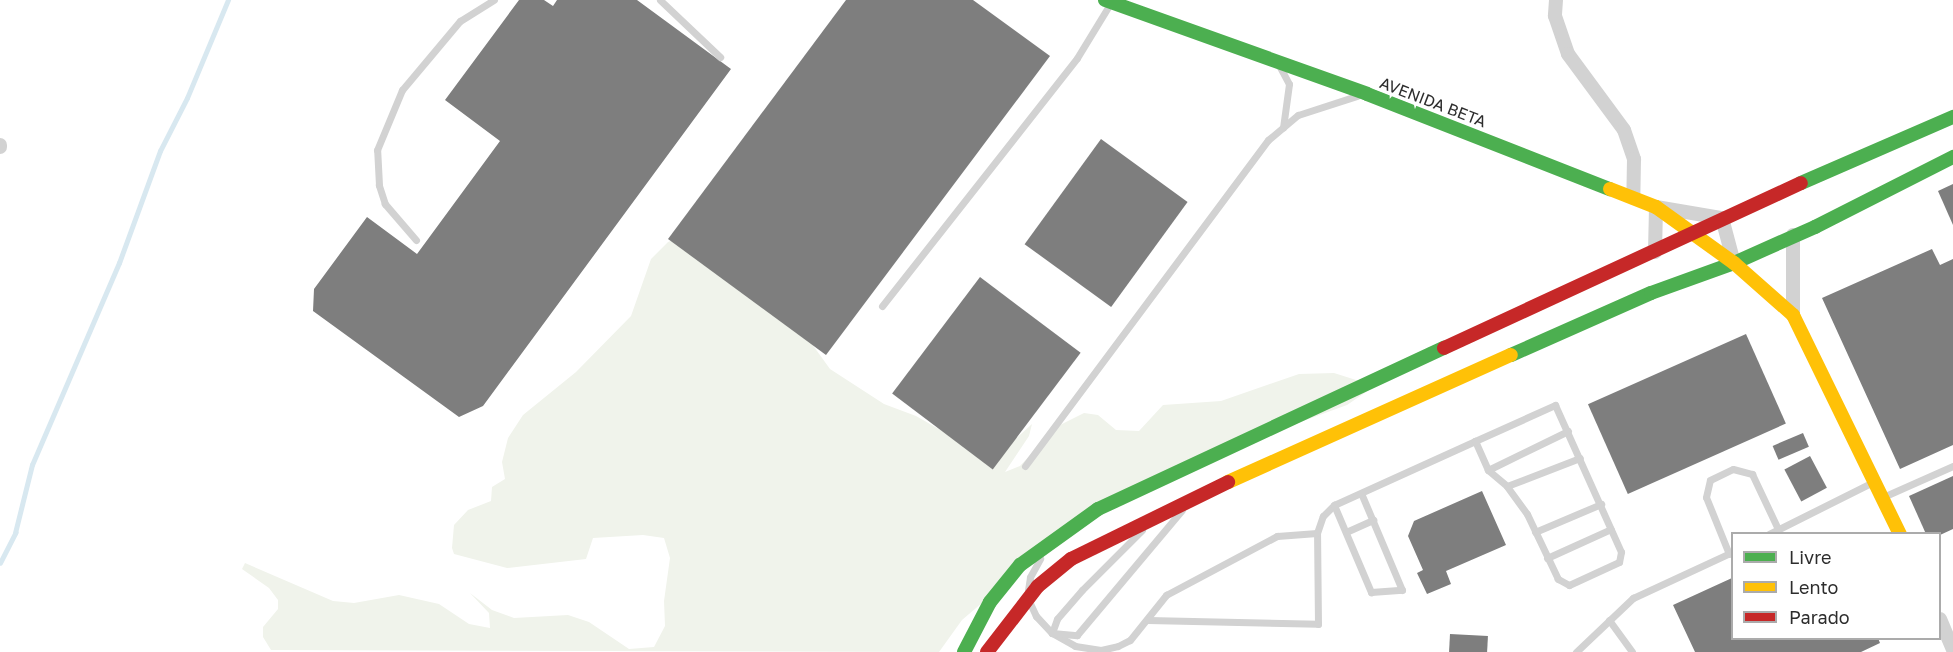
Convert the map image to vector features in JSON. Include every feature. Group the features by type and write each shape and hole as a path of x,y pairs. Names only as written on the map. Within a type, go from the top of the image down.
{"main road":[{"name":"AVENIDA BETA","path":"1108,1 1275,59 1656,207 1734,263 1793,315"},
{"path":"964,652 990,602 1020,565 1071,528 1134,491 1655,252 1722,218 1953,117"},
{"path":"991,650 1027,597 1071,559 1158,513 1650,293 1734,263 1953,157"},
{"path":"1793,315 1899,532"}],"street":[{"path":"1556,0 1555,16 1568,54 1624,130 1634,159 1633,198"},
{"path":"1655,252 1656,207 1722,218 1734,263"},
{"path":"1793,235 1793,315"},
{"path":"1941,621 1953,648"}],"lane":[{"path":"416,240 385,204 379,185 377,150 402,90 460,21 494,0"},
{"path":"660,0 720,57"},
{"path":"882,306 1077,58 1108,1"},
{"path":"1275,59 1289,84 1283,128"},
{"path":"1025,466 1268,140 1298,115 1367,94"},
{"path":"1148,620 1318,624 1317,533 1323,516 1334,505 1361,493 1475,441 1555,405 1621,552 1619,561 1602,573 1569,585 1558,579 1507,486 1488,470 1475,441"},
{"path":"1488,470 1568,431"},
{"path":"1507,486 1580,458"},
{"path":"1883,497 1953,466"},
{"path":"1576,652 1633,598 1731,553 1706,497 1710,480 1733,469 1752,474 1778,529"},
{"path":"1773,532 1875,481"},
{"path":"1334,505 1371,592 1402,590 1361,493"},
{"path":"1052,633 1077,635 1141,554 1196,495"},
{"path":"1534,532 1601,504"},
{"path":"1052,633 1057,619 1082,590 1158,513"},
{"path":"1346,532 1373,520"},
{"path":"1071,528 1038,562 1030,577 1027,597 1036,616 1052,633 1075,646 1101,650 1130,640 1166,595 1277,536 1317,533"},
{"path":"1547,558 1611,528"},
{"path":"1609,620 1632,652"}],"shaded area":[{"path":"683,236 799,326 830,369 884,404 916,416 972,448 1002,451 1032,424 1029,436 1005,472 1020,466 1056,427 1084,413 1098,415 1116,430 1139,431 1163,405 1221,401 1299,374 1334,373 1375,386 1347,405 1295,424 1085,515 962,620 939,652 271,650 263,637 263,627 278,609 278,600 269,588 242,569 245,563 333,601 354,603 399,595 439,604 469,624 490,628 489,613 470,593 492,610 514,618 568,615 589,622 629,649 654,647 665,626 664,601 670,558 664,538 643,535 593,538 586,559 507,568 454,554 452,548 454,525 468,510 491,501 492,487 505,479 502,462 508,438 523,415 576,372 631,316 651,259 668,242"}],"building":[{"path":"519,0 544,0 553,6 557,0 637,0 731,69 483,406 459,417 313,311 314,289 367,217 417,254 500,141 445,100"},
{"path":"846,0 973,0 1050,56 826,355 668,239"},
{"path":"1101,139 1188,202 1111,307 1025,244"},
{"path":"1953,184 1953,225 1938,191"},
{"path":"1932,249 1940,265 1953,259 1953,445 1900,469 1822,298"},
{"path":"980,277 1081,353 993,469 892,394"},
{"path":"1746,334 1786,424 1628,494 1588,404"},
{"path":"1803,433 1809,447 1778,460 1773,446"},
{"path":"1810,456 1827,488 1801,501 1784,470"},
{"path":"1953,476 1953,529 1941,535 1941,532 1925,532 1909,496"},
{"path":"1482,491 1506,545 1446,571 1451,584 1427,594 1417,573 1423,570 1408,536 1414,521"},
{"path":"1731,578 1731,640 1879,640 1880,643 1861,652 1695,652 1673,605"},
{"path":"1450,634 1488,636 1487,652 1449,652"}],"waterway":[{"path":"0,563 15,533 32,465 119,263 160,151 187,98 228,0"}],"traffic: fast":[{"path":"1105,0 1367,94 1610,189"},
{"path":"1801,183 1953,117"},
{"path":"1511,355 1651,293 1734,263 1815,227 1953,157"},
{"path":"964,652 990,602 1020,565 1098,509 1444,348"}],"traffic: slow":[{"path":"1610,189 1656,207 1734,263 1793,315 1899,532"},
{"path":"1228,482 1511,355"}],"traffic: jam":[{"path":"1444,348 1801,183"},
{"path":"987,652 1038,586 1071,559 1228,482"}]}
